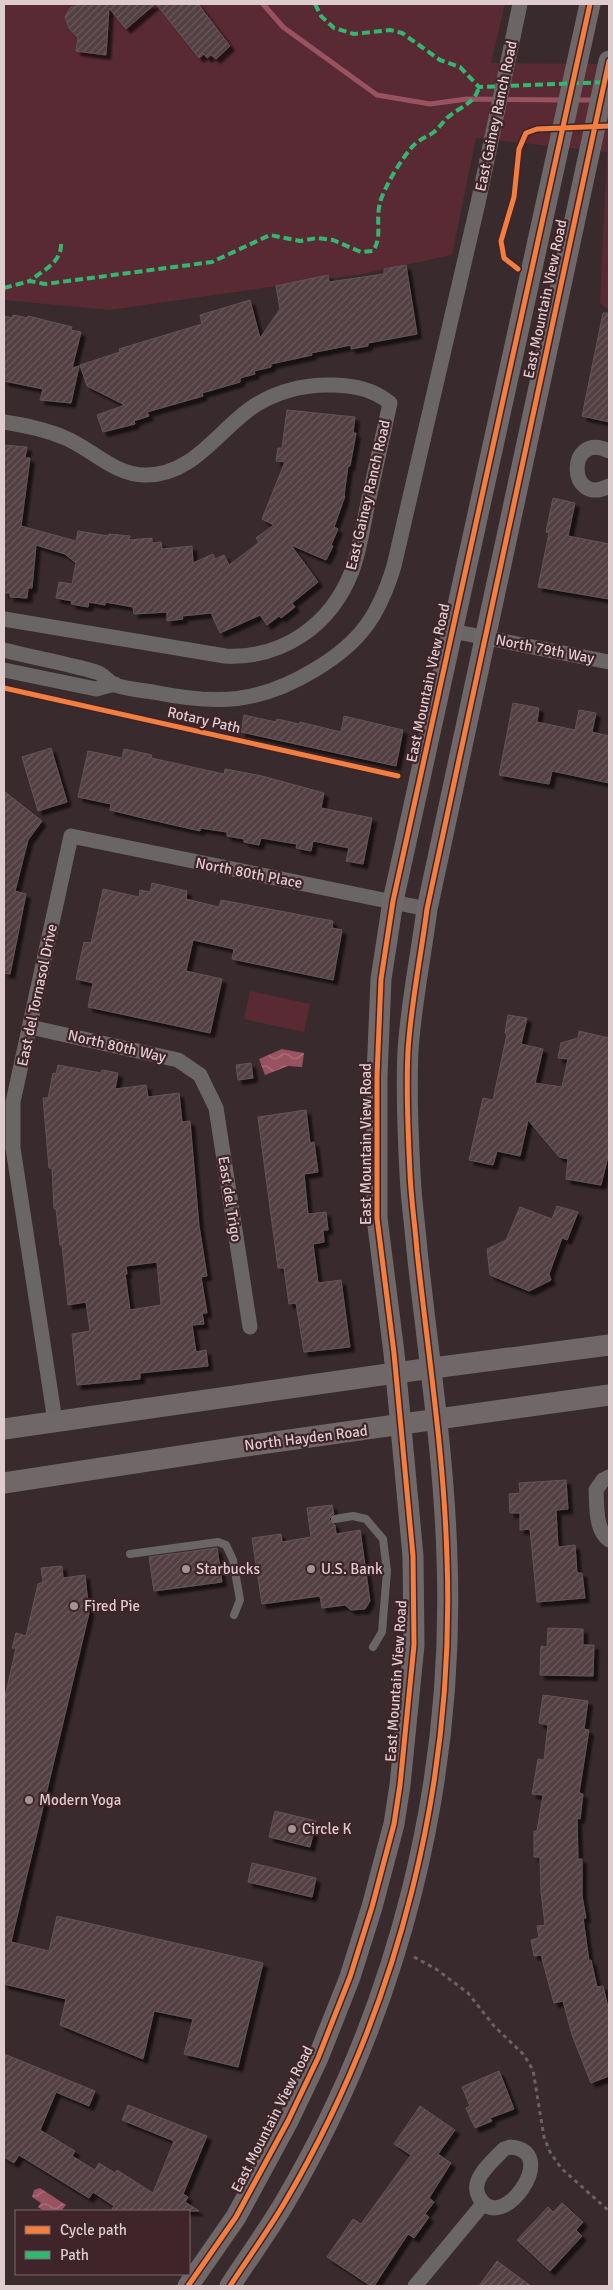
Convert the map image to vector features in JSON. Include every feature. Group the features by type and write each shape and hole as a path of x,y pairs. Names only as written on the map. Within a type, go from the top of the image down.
{"main road":[{"name":"East Mountain View Road","path":"188,2286 236,2217 288,2121 318,2058 355,1962 384,1866 394,1824 401,1776 414,1636 414,1556 402,1426 377,1218 377,1076 381,979 394,901 590,4"},
{"name":"East Mountain View Road","path":"230,2286 284,2203 319,2140 372,2023 407,1918 429,1820 441,1724 448,1645 447,1557 438,1420 410,1174 408,1052 427,909 609,61"},
{"path":"4,1429 431,1368 609,1346"},
{"name":"North Hayden Road","path":"4,1483 230,1448 402,1426 609,1395"}],"street":[{"name":"East Gainey Ranch Road","path":"4,650 99,673 115,684 203,701 229,701 272,692 291,684 347,648 366,626 384,597 394,566 486,163 520,4"},
{"name":"East Gainey Ranch Road","path":"4,422 28,426 64,437 123,471 144,475 170,472 192,461 253,407 292,388 319,384 358,387 381,395 390,403 352,570 337,599 315,626 290,642 263,654 225,656 4,619"},
{"path":"609,451 597,447 584,452 577,464 576,470 582,483 588,488 602,489 609,486"},
{"name":"North 79th Way","path":"452,631 609,662"},
{"name":"East Gainey Ranch Road","path":"4,670 96,690 115,684"},
{"name":"North 80th Place","path":"71,836 427,909"},
{"name":"East del Tornasol Drive","path":"55,1421 14,1148 13,1102 71,836"},
{"name":"North 80th Way","path":"30,1027 178,1060 200,1075"},
{"name":"East del Trigo","path":"200,1075 216,1108 250,1327"},
{"path":"609,1477 603,1480 596,1490 599,1523 602,1532 609,1540"},
{"path":"415,2286 483,2204"}],"lane":[{"path":"335,1519 353,1516 366,1519 383,1539 387,1571 382,1632 372,1647"},
{"path":"130,1554 218,1542 226,1545 233,1560 240,1600 234,1615"}],"path":[{"path":"414,1957 436,1969 468,1993 494,2026 524,2055 533,2070 544,2137 550,2152 561,2168 609,2210"}],"shaded area":[{"path":"4,4 505,4 491,63 609,64 609,310 600,303 607,152 476,138 452,255 362,274 109,310 4,300"},
{"path":"250,991 310,1004 304,1032 244,1019"}],"water":[{"path":"282,1049 304,1053 302,1067 288,1066 265,1075 259,1059"},
{"path":"40,2188 66,2205 62,2210 42,2210 38,2207 41,2203 32,2197 34,2190"}],"building":[{"path":"83,4 155,4 126,29 109,8 106,55 76,51 78,38 69,28 65,17 70,8"},
{"path":"156,4 198,4 230,46 216,59 211,55 207,58 204,54 199,58"},
{"path":"406,265 417,334 368,343 368,346 351,349 351,345 311,353 312,355 271,364 271,367 254,371 255,374 240,378 240,382 202,393 203,396 147,412 149,416 134,421 135,424 103,432 97,415 125,405 87,386 80,365 120,352 119,349 202,324 200,315 250,300 260,338 280,309 276,286 328,275 329,282 384,274 384,269"},
{"path":"603,313 609,313 609,422 582,416"},
{"path":"13,315 28,318 28,316 72,327 71,330 81,332 72,368 79,366 71,403 40,400 43,389 4,381 4,316 12,318"},
{"path":"287,410 355,417 353,433 356,433 350,466 348,466 345,496 334,527 338,529 331,545 333,546 326,560 291,545 318,582 292,603 295,607 281,618 279,616 267,625 260,615 220,633 211,613 182,616 183,619 167,621 167,612 134,614 133,607 105,602 105,605 89,602 88,607 71,604 72,601 56,598 59,582 72,584 76,563 65,554 36,545 32,588 28,588 27,598 10,597 10,593 4,593 4,445 27,447 25,458 30,458 21,526 76,541 78,531 108,536 109,534 130,536 129,540 152,538 152,543 161,542 162,549 192,546 193,563 213,554 215,559 224,555 229,565 259,542 256,538 274,525 262,519 285,462 276,461 278,448 282,448"},
{"path":"553,498 575,503 568,536 609,544 609,599 538,587 549,533 546,532"},
{"path":"513,703 539,708 537,722 575,730 579,710 596,713 592,732 609,736 609,783 552,771 549,784 499,775"},
{"path":"244,715 276,722 277,719 299,724 300,722 341,732 344,716 403,730 396,766 241,732"},
{"path":"51,748 67,802 38,811 22,757"},
{"path":"124,749 152,755 151,758 224,774 225,769 262,776 324,793 321,808 372,818 363,864 346,861 349,848 313,841 311,851 296,848 297,844 261,838 259,845 244,842 244,839 227,836 227,832 200,828 200,831 110,810 111,804 78,797 88,751 122,758"},
{"path":"4,791 42,821 28,840 15,891 26,894 10,974 4,973"},
{"path":"152,883 187,891 186,899 219,907 221,900 333,921 332,928 342,930 333,980 232,959 234,949 193,940 186,971 222,979 210,1033 88,1007 93,983 76,979 84,942 91,943 103,889 139,897 140,890 150,892"},
{"path":"508,1015 527,1018 521,1044 543,1049 535,1083 562,1087 568,1059 558,1058 561,1043 578,1038 579,1031 609,1038 609,1152 601,1185 566,1179 568,1159 559,1157 528,1120 520,1156 497,1151 493,1165 469,1160 483,1098 493,1100 507,1034 505,1033"},
{"path":"251,1063 253,1078 238,1080 236,1065"},
{"path":"58,1065 101,1073 102,1070 118,1073 115,1089 146,1085 148,1097 179,1093 182,1122 190,1121 199,1226 207,1276 201,1277 207,1313 202,1313 204,1324 192,1325 196,1352 206,1350 208,1366 140,1373 140,1379 77,1385 72,1334 90,1331 86,1302 68,1305 62,1245 60,1245 56,1209 54,1209 52,1168 49,1168 43,1098 48,1098 53,1073 56,1074","holes":["157,1262 161,1305 130,1310 125,1274 127,1274 126,1266"]},
{"path":"306,1110 310,1143 314,1142 318,1172 304,1174 308,1214 326,1212 328,1230 323,1230 324,1242 313,1244 318,1283 341,1280 350,1347 304,1352 296,1303 289,1304 284,1268 278,1268 258,1117"},
{"path":"557,1206 578,1212 567,1240 562,1238 549,1274 551,1280 529,1291 490,1275 487,1249 506,1240 520,1207 552,1219"},
{"path":"566,1480 568,1509 556,1510 558,1547 575,1545 577,1573 582,1573 585,1598 537,1602 530,1529 520,1530 520,1513 510,1513 509,1494 520,1493 519,1483"},
{"name":"U.S. Bank","path":"332,1505 334,1514 329,1519 335,1525 336,1534 360,1530 370,1601 365,1609 351,1610 345,1605 322,1608 320,1596 262,1604 252,1538 281,1534 282,1542 311,1537 307,1508"},
{"name":"Starbucks","path":"217,1548 222,1582 154,1591 149,1557"},
{"path":"62,1566 63,1578 85,1575 89,1613 11,1942 49,1951 57,1916 263,1963 238,2067 184,2054 193,2019 154,2011 143,2059 60,2025 66,1999 4,1984 4,1701 16,1648 12,1648 16,1633 26,1636 38,1584 43,1582 41,1568"},
{"path":"548,1628 583,1629 583,1645 594,1645 593,1676 540,1675 541,1646 547,1647"},
{"path":"543,1695 588,1701 584,1729 589,1730 579,1793 583,1794 580,1819 577,1818 578,1859 582,1859 582,1896 586,1918 583,1918 589,1961 591,1960 597,1987 603,1986 609,2012 609,2076 591,2083 572,2035 563,2001 554,2003 541,1955 534,1956 531,1940 539,1938 537,1926 545,1925 541,1892 540,1857 534,1857 534,1831 537,1831 543,1795 532,1794 538,1759 544,1760 548,1725 539,1723"},
{"name":"Circle K","path":"275,1811 316,1821 310,1847 269,1837"},
{"name":"Circle K","path":"252,1863 316,1878 312,1897 248,1882"},
{"path":"4,2054 95,2091 89,2106 56,2092 40,2130 75,2151 72,2156 95,2170 99,2163 115,2173 117,2170 153,2193 174,2141 122,2120 128,2105 207,2136 183,2194 188,2197 185,2202 199,2211 112,2210 114,2206 93,2192 89,2198 19,2155 14,2163 4,2157"},
{"path":"499,2071 514,2109 490,2118 492,2121 475,2128 466,2108 470,2106 462,2087"},
{"path":"420,2106 455,2130 438,2154 451,2163 429,2198 434,2202 425,2214 429,2217 414,2238 408,2234 374,2286 371,2286 327,2257 353,2219 361,2224 411,2155 394,2144"},
{"path":"562,2203 583,2222 576,2230 582,2236 550,2271 517,2240 548,2207 553,2212"},
{"path":"497,2261 531,2286 479,2286"}],"waterway":[{"path":"263,4 283,27 377,95 430,104 467,99 564,100"},
{"path":"575,100 596,100"}],"marked path":[{"path":"315,4 321,16 334,28 354,34 390,30 402,33 440,60 460,67 479,87 608,82"},
{"path":"61,244 55,261 30,281 45,284 212,262 270,235 300,241 317,238 333,240 361,252 373,251 378,240 380,203 385,189 400,163 415,144 434,132 447,118 470,101 477,93 479,87"},
{"path":"4,288 30,281"}],"cycle path":[{"path":"188,2286 236,2217 288,2121 318,2058 350,1977 372,1907 394,1824 400,1785 414,1645 413,1556 394,1353 377,1218 377,1076 381,979 393,901 590,4"},
{"path":"230,2286 285,2202 325,2128 360,2051 388,1972 412,1892 429,1809 441,1726 447,1642 447,1558 443,1481 411,1183 407,1096 409,1033 427,909 609,61"},
{"path":"518,269 504,258 501,241 514,197 519,149 526,133 537,129 609,126"},
{"name":"Rotary Path","path":"4,688 398,776"}],"place":[{"name":"Starbucks","path":"186,1569"},
{"name":"U.S. Bank","path":"311,1569"},
{"name":"Fired Pie","path":"74,1606"},
{"name":"Modern Yoga","path":"29,1800"},
{"name":"Circle K","path":"292,1829"}]}
